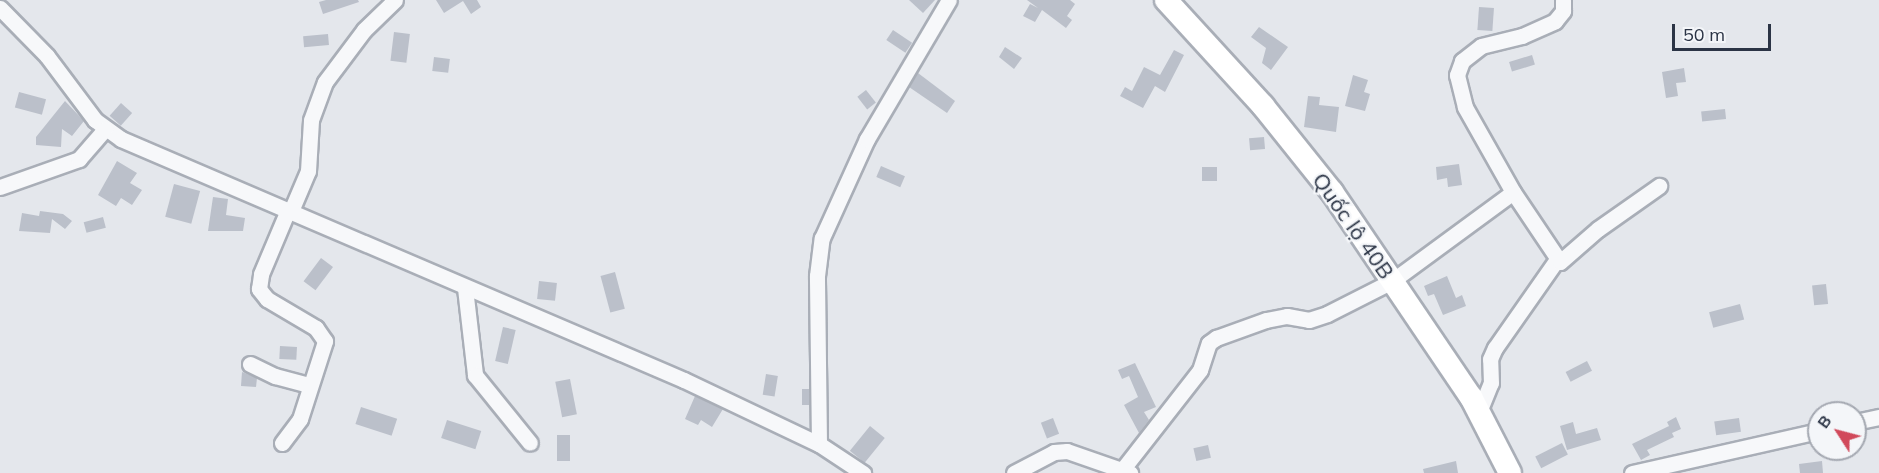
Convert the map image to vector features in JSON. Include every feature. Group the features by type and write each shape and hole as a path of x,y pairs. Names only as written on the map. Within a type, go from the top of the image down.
{"highway":[{"name":"Quốc lộ 40B","path":"1168,0 1270,115 1332,192 1479,412 1510,473"}],"street":[{"path":"4,0 0,7 47,56 105,129 140,148 684,380 819,444 863,473"},
{"path":"282,443 300,419 308,385 325,341 323,334 261,294 259,289 261,274 308,171 311,120 325,82 364,30 395,0"},
{"path":"819,444 817,276 822,238 867,139 949,0"},
{"path":"1563,0 1563,11 1555,21 1522,36 1481,46 1462,61 1457,75 1465,108 1556,261 1563,262 1598,229 1659,186"},
{"path":"0,187 79,159 105,129"},
{"path":"1014,473 1054,452 1067,450 1126,471 1200,370 1209,343 1216,338 1266,321 1287,316 1309,320 1327,314 1392,280 1513,192"},
{"path":"1479,412 1491,383 1490,360 1495,348 1556,261"},
{"path":"465,288 475,375 530,443"},
{"path":"250,364 275,376 308,385"},
{"path":"1632,473 1807,433"}],"building":[{"path":"358,0 359,2 323,14 319,2"},
{"path":"436,0 477,0 481,7 471,14 463,1 444,13"},
{"path":"909,0 935,0 923,13"},
{"path":"1027,0 1070,0 1075,4 1067,16 1072,20 1066,28 1042,10 1035,22 1023,16 1030,4 1038,8"},
{"path":"1479,7 1494,8 1492,31 1477,30"},
{"path":"1259,27 1288,47 1271,70 1262,63 1266,48 1251,37"},
{"path":"893,30 912,43 905,53 886,40"},
{"path":"394,32 410,34 406,63 390,61"},
{"path":"328,34 329,45 304,47 303,36"},
{"path":"1005,47 1022,58 1014,69 999,57"},
{"path":"1174,50 1184,55 1165,92 1155,86 1143,108 1120,96 1125,87 1132,91 1144,67 1160,75"},
{"path":"1532,55 1535,65 1512,72 1509,62"},
{"path":"434,57 450,59 448,73 432,71"},
{"path":"1684,68 1686,82 1676,83 1678,96 1666,98 1662,72"},
{"path":"918,73 955,101 947,113 909,87"},
{"path":"1353,75 1368,80 1364,92 1370,94 1365,111 1345,106"},
{"path":"866,90 876,103 867,109 857,97"},
{"path":"19,92 46,99 42,115 15,107"},
{"path":"1308,96 1320,97 1319,105 1339,107 1336,132 1304,127"},
{"path":"65,101 84,121 72,136 62,129 61,147 36,145 36,137"},
{"path":"121,103 132,113 121,126 110,116"},
{"path":"1725,109 1726,119 1702,121 1701,112"},
{"path":"1264,137 1265,149 1250,150 1249,138"},
{"path":"117,161 137,173 130,183 142,190 132,205 121,198 116,206 98,195"},
{"path":"1459,164 1462,185 1448,187 1447,178 1437,180 1436,167"},
{"path":"881,166 905,176 900,187 876,177"},
{"path":"1202,167 1217,167 1217,181 1202,181"},
{"path":"174,184 200,191 191,224 165,217"},
{"path":"213,197 228,199 226,215 245,218 243,231 208,231"},
{"path":"40,211 63,214 72,221 65,229 52,219 50,233 19,231 22,213 39,216"},
{"path":"103,217 106,228 87,233 84,222"},
{"path":"321,258 333,267 316,290 304,281"},
{"path":"615,272 625,309 610,313 601,276"},
{"path":"1447,276 1456,298 1462,295 1466,306 1443,315 1434,294 1428,296 1424,286"},
{"path":"539,281 557,283 555,301 537,299"},
{"path":"1826,284 1828,304 1814,305 1812,285"},
{"path":"1740,304 1744,319 1713,328 1709,312"},
{"path":"503,327 516,330 508,364 495,361"},
{"path":"280,346 297,347 296,360 279,359"},
{"path":"1587,361 1592,371 1571,382 1566,372"},
{"path":"1135,363 1156,407 1144,412 1149,420 1139,433 1124,405 1138,397 1129,376 1122,379 1118,370"},
{"path":"242,372 257,378 256,387 241,386"},
{"path":"766,374 778,376 775,397 763,395"},
{"path":"570,379 577,414 562,417 555,382"},
{"path":"802,389 809,389 809,405 802,405"},
{"path":"695,396 723,409 712,427 701,420 698,425 685,419"},
{"path":"361,407 397,419 392,436 355,424"},
{"path":"1676,417 1681,429 1672,433 1674,437 1647,450 1650,455 1641,460 1632,444 1669,426 1667,422"},
{"path":"1053,418 1059,434 1047,439 1041,423"},
{"path":"1739,418 1741,432 1716,435 1714,421"},
{"path":"447,420 481,431 475,449 441,438"},
{"path":"1573,422 1576,434 1597,428 1601,440 1567,450 1560,426"},
{"path":"870,426 885,438 865,463 850,451"},
{"path":"557,435 570,435 570,461 557,461"},
{"path":"1562,443 1568,455 1541,468 1535,457"},
{"path":"1208,445 1211,458 1196,461 1193,448"},
{"path":"1456,461 1458,473 1424,473 1423,469"},
{"path":"1822,461 1823,473 1800,473 1799,464"}]}
